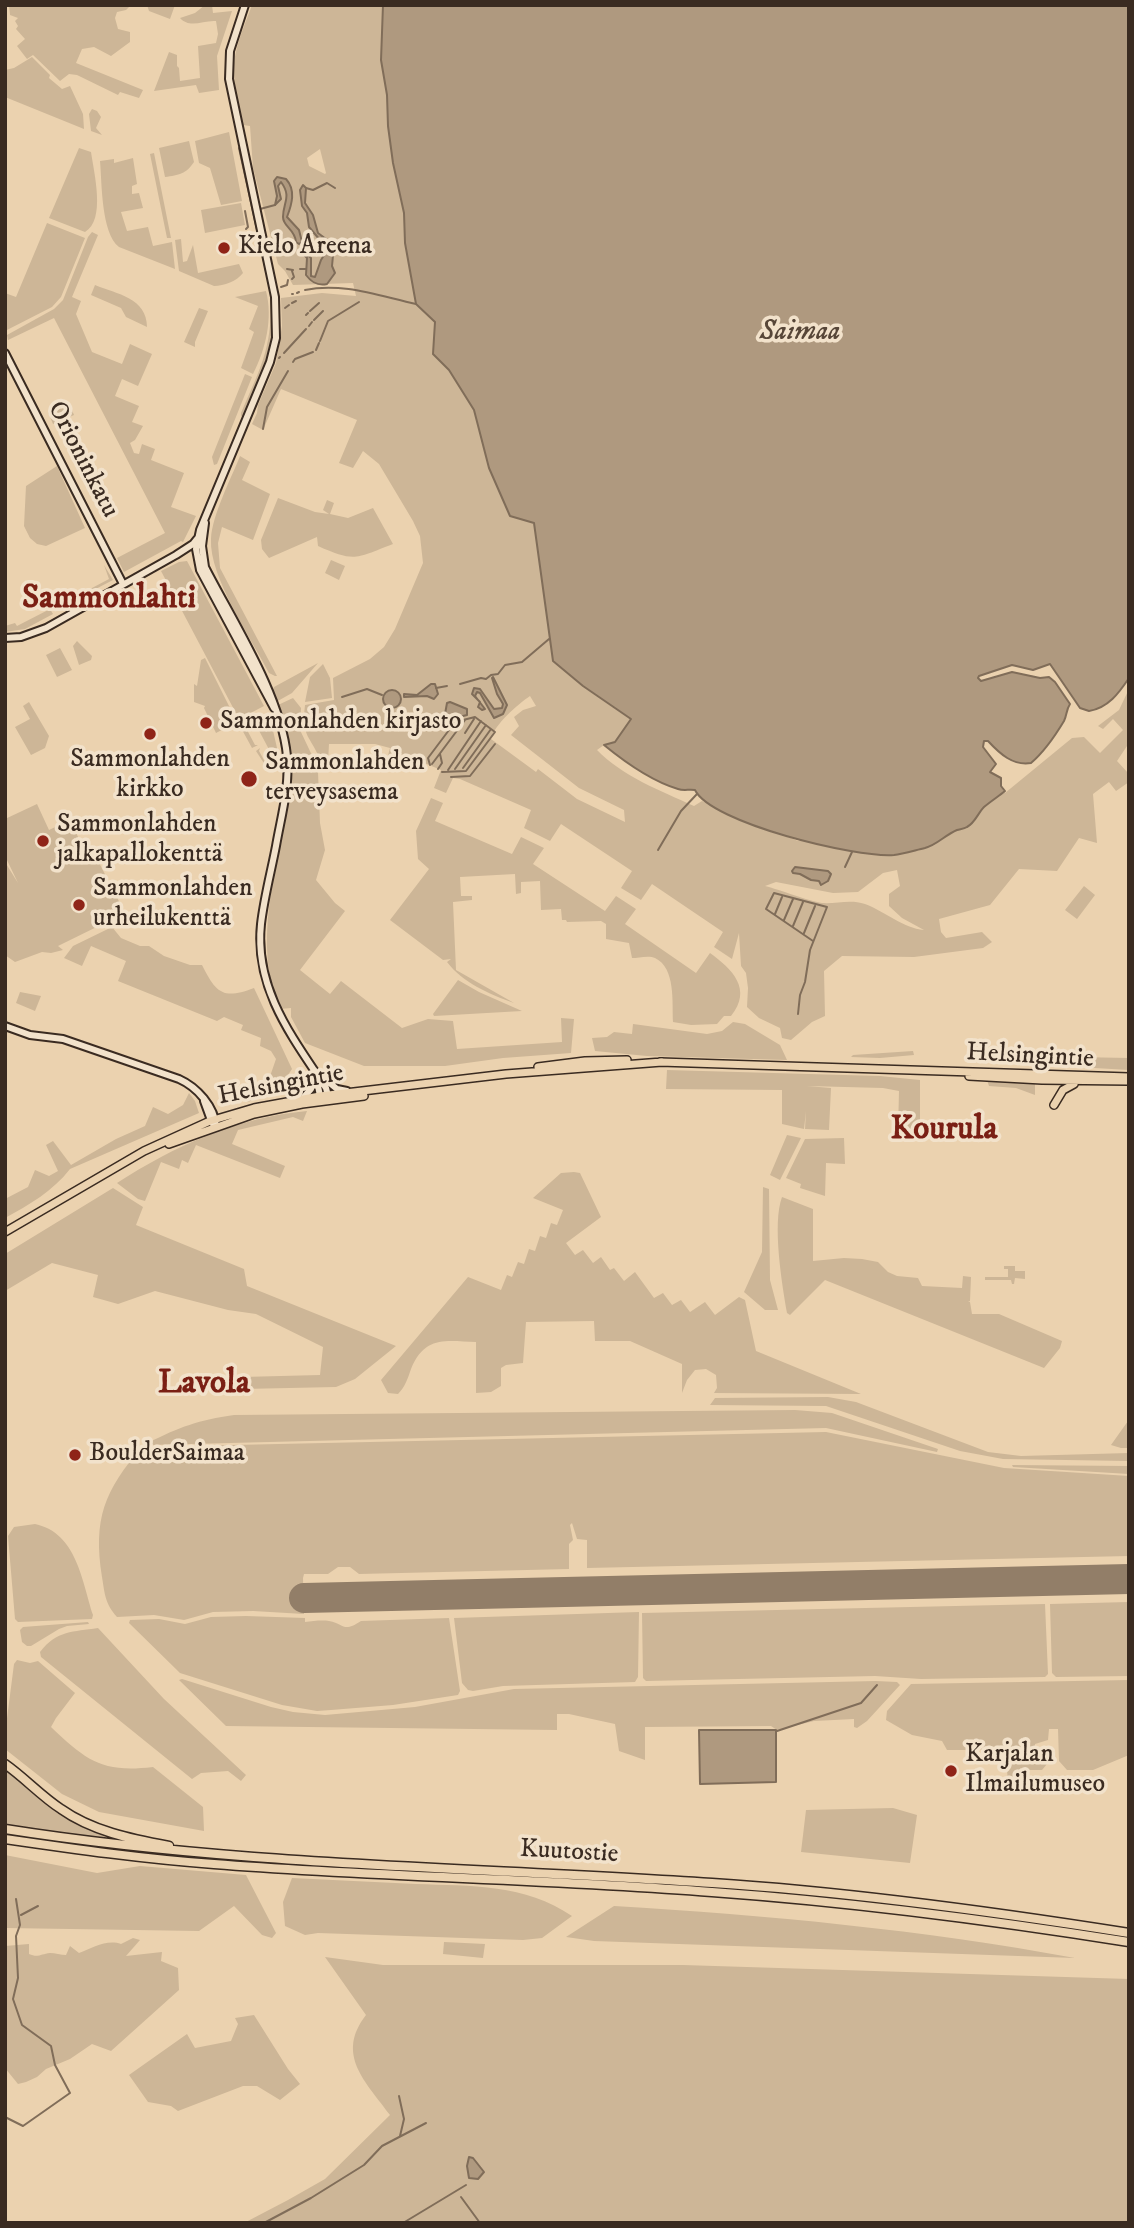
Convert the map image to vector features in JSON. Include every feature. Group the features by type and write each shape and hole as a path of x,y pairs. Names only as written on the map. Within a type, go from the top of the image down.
{"highway":[{"path":"5,1765 61,1810 105,1831 155,1843 268,1863"},
{"name":"Kuutostie","path":"5,1829 268,1863"},
{"name":"Kuutostie","path":"5,1840 176,1861 287,1864 806,1899 937,1914 1129,1942"},
{"name":"Kuutostie","path":"287,1864 604,1876 797,1890 925,1903 1129,1933"}],"main road":[{"path":"245,5 230,51 229,79 275,297 276,338 270,362 195,546 267,685 284,738 287,770 285,796 261,924 262,963 275,1006 314,1070 324,1098"},
{"name":"Orioninkatu","path":"5,353 123,584"},
{"path":"5,638 21,637 46,628 195,546"},
{"path":"5,1026 30,1035 63,1039 180,1079 192,1085 211,1107 214,1122"},
{"name":"Helsingintie","path":"5,1233 124,1163 214,1122 254,1108 585,1061 1129,1079"},
{"path":"314,1070 339,1090 368,1091"},
{"path":"302,1100 311,1089 314,1070"},
{"name":"Helsingintie","path":"930,1071 997,1079 1099,1082 1129,1079"},
{"path":"1054,1105 1063,1090 1070,1085 1099,1082"},
{"name":"Helsingintie","path":"214,1122 324,1098 413,1086"}],"shaded area":[{"path":"9,5 131,5 126,10 117,12 115,18 118,29 130,32 130,42 111,56 94,47 82,49 76,63 143,90 139,98 120,92 118,95 77,75 69,74 60,81 33,55 27,59 17,46 25,39 16,29 18,26 15,21 18,18 10,15"},
{"path":"147,5 175,5 170,19 149,11"},
{"path":"205,5 212,5 213,13 232,11 217,56 219,90 199,93 196,85 154,91 169,52 177,55 180,81 200,78 198,46 216,43 216,21 192,24 180,18 195,13"},
{"path":"252,5 383,5 388,126 404,213 405,243 416,303 435,322 433,354 449,370 474,410 489,468 534,523 553,661 583,686 631,719 615,742 597,750 618,768 694,806 702,801 798,841 1001,778 1005,793 1072,738 1084,737 1100,753 1123,730 1113,719 1103,729 1098,726 1119,710 1129,689 1129,743 1117,761 1129,774 1129,782 1116,791 1109,782 1093,794 1097,843 1079,838 1057,871 1019,869 990,905 939,919 941,932 946,938 982,932 992,942 983,948 914,957 842,956 824,971 825,1016 812,1022 791,1040 782,1038 780,1028 759,1018 747,1007 748,988 746,973 741,966 739,933 732,959 714,947 723,932 652,884 641,900 621,888 632,871 561,824 550,841 524,828 531,810 460,779 453,778 446,793 434,788 441,770 403,754 395,771 385,767 390,748 375,744 329,744 328,762 321,762 304,724 305,705 334,700 333,678 370,659 384,647 395,629 423,563 420,536 379,464 363,451 353,468 339,463 357,420 281,389 263,430 252,424 276,363 282,326 281,298 322,293 356,296 353,283 293,285 278,264 253,168 250,126 243,125 235,82 237,49","holes":["320,149 326,173 325,174 309,166 307,158","530,696 536,706 523,710 514,717 519,726 511,735 579,788 624,810 625,822 577,799 538,769 536,772 491,739 501,721","897,870 900,886 889,894 889,906 902,918 924,930 909,926 865,904 822,903 765,886 776,882 833,893 858,892 883,873"]},
{"path":"32,57 62,89 70,86 83,114 84,129 5,97 5,70 14,68"},
{"path":"92,109 101,117 96,128 102,135 91,131 89,114"},
{"path":"229,132 242,201 221,205 210,168 199,163 195,141"},
{"path":"189,141 194,162 182,173 165,177 159,148"},
{"path":"79,148 91,152 97,195 95,217 85,232 49,218"},
{"path":"154,153 171,238 167,238 150,154"},
{"path":"133,158 137,184 132,186 132,194 139,193 143,208 121,212 127,231 148,227 153,246 172,242 175,269 119,247 109,231 100,161 114,159 114,163"},
{"path":"241,203 245,225 205,233 201,210"},
{"path":"47,223 85,238 61,297 52,307 5,331 5,293 16,297"},
{"path":"92,232 98,235 72,297 81,301 76,314 92,352 122,364 130,344 152,354 138,386 122,379 115,396 139,406 132,422 143,426 135,440 130,443 134,453 139,454 142,444 155,449 151,460 184,473 171,507 196,516 183,542 124,572 117,558 165,533 54,318 8,340 7,335 54,309 63,300"},
{"path":"181,239 183,262 187,261 193,245 198,273 239,264 243,273 230,282 214,286 179,271 175,240"},
{"path":"95,285 136,303 146,317 147,327 126,317 121,308 91,295"},
{"path":"270,290 274,336 268,359 244,418 241,413 268,340"},
{"path":"266,291 269,312 267,333 253,374 241,368 254,332 249,329 258,306 235,297"},
{"path":"199,308 208,311 195,347 184,342"},
{"path":"245,374 252,377 217,464 214,465 212,457"},
{"path":"69,403 74,415 53,424 48,412"},
{"path":"240,456 250,462 242,480 270,494 253,540 222,527 218,543 220,568 277,676 269,673 232,607 212,554 212,529 222,497"},
{"path":"57,466 85,528 46,546 37,544 30,538 24,526 26,486"},
{"path":"278,498 315,512 329,514 323,510 327,500 334,503 330,514 348,518 373,508 393,544 349,557 318,546 317,537 269,558 262,549 261,540"},
{"path":"331,560 345,566 339,580 325,573"},
{"path":"187,561 264,706 239,719 161,571"},
{"path":"104,565 113,580 59,608 58,606 109,579"},
{"path":"50,609 53,614 25,629 5,632 5,626 15,623 17,626"},
{"path":"77,641 92,656 91,660 79,665 73,646"},
{"path":"60,648 72,670 57,677 46,655"},
{"path":"205,658 237,722 216,733 205,706 194,702 194,684 197,686 201,660"},
{"path":"318,663 292,693 276,702 272,692 274,687"},
{"path":"323,664 330,678 332,698 305,702 310,677"},
{"path":"293,698 301,708 300,730 318,768 293,768 278,705"},
{"path":"29,702 49,736 45,748 31,755 15,727 30,719 23,706"},
{"path":"269,713 277,748 278,768 267,768 256,751 260,748 265,762 273,757 255,723 246,728 255,745 258,745 252,748 240,726"},
{"path":"318,772 320,823 325,850 316,880 345,911 300,970 330,994 341,981 402,1028 428,1019 453,1021 457,1049 562,1042 561,1018 574,1019 571,1053 445,1066 364,1066 305,1043 291,1017 291,1008 280,1009 271,980 267,951 271,892 291,774"},
{"path":"431,798 443,803 435,821 512,854 521,837 544,848 533,864 605,911 616,896 636,909 625,924 696,973 710,953 732,973 740,988 740,997 731,1016 724,1016 717,1024 691,1025 673,1022 672,987 662,963 653,957 632,958 629,943 606,939 606,924 601,921 567,922 562,920 561,909 541,910 540,881 521,882 521,893 516,894 515,874 460,877 461,896 472,896 472,900 453,902 456,970 514,1003 469,982 447,962 451,959 443,960 390,920 429,869 418,859 416,831"},
{"path":"37,804 49,830 70,820 87,856 94,853 125,913 58,946 63,950 42,952 15,962 5,955 5,862 18,883 5,856 5,819"},
{"path":"1084,886 1095,895 1077,919 1065,910"},
{"path":"112,927 121,938 140,946 149,946 164,956 190,965 202,965 216,988 222,992 243,992 254,988 292,1069 288,1075 273,1089 248,1102 243,1096 267,1085 276,1059 271,1051 260,1046 261,1038 241,1030 243,1025 224,1017 217,1021 118,981 126,961 91,946 82,966 64,958 73,946"},
{"path":"458,980 479,992 522,1011 434,1016"},
{"path":"20,992 41,996 35,1011 16,1003"},
{"path":"733,1022 745,1024 780,1045 787,1060 647,1056 595,1051 592,1038 607,1037 614,1032 632,1034 633,1024 707,1034 722,1031"},
{"path":"913,1051 914,1055 851,1057 853,1055"},
{"path":"1075,1057 1129,1058 1129,1070 1077,1067"},
{"path":"667,1070 880,1076 920,1080 920,1132 898,1132 899,1091 883,1088 807,1086 831,1088 829,1130 805,1129 806,1111 804,1129 782,1124 782,1090 666,1089"},
{"path":"987,1080 1035,1084 1035,1095 1016,1088 989,1086"},
{"path":"189,1093 199,1113 70,1169 48,1191 5,1218 5,1199 28,1187 35,1170 49,1176 58,1171 46,1145 53,1141 71,1165 145,1126 153,1107 168,1114 183,1105"},
{"path":"307,1111 303,1121 293,1117 238,1130 232,1144 285,1166 280,1178 196,1145 188,1163 182,1160 179,1169 161,1162 145,1201 138,1199 117,1183 161,1157 208,1135 257,1120"},
{"path":"787,1135 801,1138 780,1180 770,1175"},
{"path":"844,1138 845,1164 826,1163 825,1196 800,1188 801,1184 786,1178 805,1139"},
{"path":"561,1173 580,1173 601,1217 566,1243 575,1255 583,1250 593,1263 601,1257 610,1270 614,1268 624,1281 635,1272 654,1298 663,1293 672,1305 681,1300 690,1312 705,1302 715,1315 739,1297 745,1300 756,1351 861,1394 714,1393 717,1388 716,1375 706,1369 695,1370 682,1393 682,1364 630,1341 595,1341 594,1321 526,1322 523,1363 501,1368 501,1386 491,1392 476,1393 476,1342 446,1341 437,1342 423,1350 398,1394 388,1393 381,1380 468,1277 501,1290 507,1275 512,1277 518,1262 524,1264 529,1249 535,1251 540,1236 546,1238 551,1223 557,1225 563,1210 533,1198"},
{"path":"763,1187 769,1189 770,1280 778,1310 765,1310 744,1292 762,1252"},
{"path":"113,1188 143,1207 136,1225 244,1269 247,1286 396,1346 355,1379 336,1387 242,1389 242,1377 320,1375 323,1347 256,1314 228,1310 155,1291 118,1304 93,1297 98,1275 52,1263 5,1291 5,1254"},
{"path":"782,1197 813,1209 813,1261 844,1258 878,1262 888,1272 897,1276 918,1278 922,1286 962,1288 963,1276 971,1277 968,1301 972,1314 999,1314 1062,1341 1060,1348 1044,1368 825,1280 790,1315 787,1313 779,1254 778,1222"},
{"path":"1004,1266 1015,1266 1015,1271 1025,1271 1025,1279 1015,1278 1014,1284 1011,1280 985,1280 985,1277 1008,1277 1008,1269 1004,1269"},
{"path":"1129,1351 1129,1448 1121,1448 1111,1445 1128,1421"},
{"path":"828,1397 856,1402 988,1452 1021,1456 1129,1453 1129,1461 1003,1459 960,1451 826,1406 710,1405 715,1398"},
{"path":"795,1410 832,1413 938,1449 937,1452 826,1428 148,1443 190,1425 234,1415"},
{"path":"826,1432 1004,1468 1129,1476 1129,1556 587,1568 587,1540 577,1539 572,1523 570,1525 573,1540 569,1544 569,1569 359,1574 350,1567 338,1567 328,1574 304,1574 304,1614 213,1612 184,1620 154,1615 117,1617 105,1594 99,1538 104,1507 118,1478 142,1447"},
{"path":"1012,1465 1129,1466 1129,1474 1013,1467"},
{"path":"35,1524 49,1529 69,1548 81,1574 92,1619 18,1622 15,1619 8,1536 14,1527"},
{"path":"1129,1602 1129,1676 1056,1677 1052,1673 1050,1604"},
{"path":"1045,1604 1048,1674 1045,1677 921,1679 875,1676 646,1681 643,1678 642,1613"},
{"path":"639,1612 638,1677 635,1682 503,1686 473,1691 468,1690 462,1683 454,1618"},
{"path":"211,1617 305,1618 305,1622 329,1621 347,1627 361,1621 449,1618 460,1691 458,1695 393,1705 331,1710 317,1711 282,1705 180,1673 129,1623 130,1620 159,1619 185,1624"},
{"path":"89,1624 59,1629 31,1646 22,1642 20,1630 23,1627"},
{"path":"98,1628 164,1699 246,1775 241,1781 228,1771 201,1773 192,1779 41,1657 40,1652 46,1645 59,1636"},
{"path":"17,1660 30,1663 38,1661 75,1693 51,1727 64,1739 86,1756 108,1766 153,1767 203,1807 204,1831 99,1812 62,1794 5,1749 14,1664"},
{"path":"179,1680 271,1707 325,1715 415,1707 514,1689 876,1681 897,1682 900,1685 867,1721 857,1728 854,1727 854,1719 814,1721 777,1730 771,1726 645,1727 645,1760 619,1751 615,1724 569,1714 557,1714 557,1730 226,1726"},
{"path":"1129,1680 1129,1755 1093,1770 1067,1770 1059,1761 1058,1729 1049,1729 1048,1740 1035,1744 1035,1753 1047,1756 1047,1764 1042,1770 1022,1770 1023,1786 1008,1786 1006,1750 947,1750 942,1741 912,1735 886,1720 887,1711 911,1684"},
{"path":"5,1768 56,1809 125,1842 5,1825"},
{"path":"893,1808 917,1815 910,1863 801,1852 806,1810"},
{"path":"5,1855 97,1873 140,1866 246,1875 276,1933 272,1938 262,1935 234,1906 199,1931 6,1928"},
{"path":"292,1878 497,1889 536,1898 572,1916 542,1938 523,1940 318,1933 305,1935 285,1926 283,1902"},
{"path":"614,1906 845,1925 960,1939 1075,1958 594,1941 566,1937"},
{"path":"133,1938 140,1940 126,1956 162,1952 161,1961 178,1968 179,1990 111,2051 92,2044 70,2059 46,2069 37,2077 18,2084 5,2068 5,1946 29,1944 29,1954 32,1955 66,1955 70,1946 79,1953 105,1943 121,1944"},
{"path":"444,1942 485,1944 483,1958 443,1954"},
{"path":"325,1957 383,1965 683,1965 1129,1979 1129,2223 244,2223 325,2179 390,2115 357,2068 354,2056 353,2043 357,2029 366,2015"},
{"path":"254,2015 300,2084 280,2100 257,2086 243,2086 178,2111 171,2106 148,2102 129,2075 187,2034 195,2048 231,2041 238,2024 235,2018"}],"water":[{"name":"Saimaa","path":"383,5 1129,5 1129,678 1107,703 1089,711 1080,708 1050,664 1033,670 1012,665 979,676 981,681 1012,672 1040,678 1049,677 1070,704 1057,732 1031,763 1013,761 988,741 984,741 983,747 996,764 990,772 1001,778 1001,786 1005,791 984,807 970,825 929,847 905,853 894,855 849,851 755,826 707,802 695,790 668,786 649,776 604,745 615,742 631,719 583,686 553,661 534,523 510,516 489,468 474,410 449,370 433,354 435,322 416,304 405,243 404,213 388,126 387,95 381,60"},
{"path":"277,177 286,179 291,188 292,202 287,217 299,230 302,242 299,244 284,220 286,196 281,182 278,186 281,199 275,205 277,196 274,181"},
{"path":"303,185 306,188 305,203 313,215 318,233 334,245 332,266 335,273 327,284 315,283 306,275 307,258 300,248 311,258 311,276 315,277 326,252 325,246 309,227 307,213 302,206 300,190"},
{"path":"493,677 507,705 503,714 494,718 477,692 475,696 478,700 472,694 474,688 480,689 494,709 502,708"},
{"path":"435,684 438,694 434,699 427,696 404,697 404,694 417,695"},
{"path":"392,690 398,693 401,699 398,705 392,708 386,705 383,699 386,693"},
{"path":"447,703 467,709 467,715 455,718 445,714"},
{"path":"795,867 828,871 831,874 828,881 821,885 819,881 793,873"},
{"path":"699,1730 776,1730 776,1782 700,1784"},
{"path":"469,2157 473,2158 484,2172 478,2179 469,2178"}],"waterway":[{"path":"239,148 266,271"},
{"path":"306,188 313,190 327,183 335,188"},
{"path":"260,209 275,205"},
{"path":"245,211 248,227 246,229"},
{"path":"287,269 293,270 292,279"},
{"path":"300,269 306,269"},
{"path":"281,287 287,285 288,280"},
{"path":"305,290 347,289 416,304"},
{"path":"292,303 296,301"},
{"path":"320,341 328,321 359,302"},
{"path":"310,311 319,303"},
{"path":"285,308 289,305"},
{"path":"314,320 323,311"},
{"path":"309,326 312,322"},
{"path":"284,353 306,329"},
{"path":"316,350 319,343"},
{"path":"293,362 313,352"},
{"path":"263,429 267,407 288,371"},
{"path":"460,684 486,679 498,674 505,665 522,662 549,639"},
{"path":"436,688 447,686"},
{"path":"342,697 367,689 382,695"},
{"path":"430,765 428,758 455,722 475,717"},
{"path":"442,772 466,771 495,732 475,717"},
{"path":"465,733 474,719"},
{"path":"432,764 465,720"},
{"path":"448,770 481,721"},
{"path":"455,769 486,725"},
{"path":"463,768 491,729"},
{"path":"451,777 470,776 495,744"},
{"path":"438,769 442,763 440,754"},
{"path":"658,850 681,811 697,794"},
{"path":"845,867 852,852"},
{"path":"798,1014 810,950 827,907 774,893 766,909 813,941"},
{"path":"775,914 782,897"},
{"path":"784,920 793,899"},
{"path":"793,926 803,902"},
{"path":"804,933 815,906"},
{"path":"777,1731 861,1703 877,1685"},
{"path":"5,2117 23,2126 70,2093 55,2065 51,2046 22,2025 13,1999 18,1978 16,1936 20,1925 16,1899"},
{"path":"21,1915 38,1906"},
{"path":"399,2096 404,2119 400,2136"},
{"path":"264,2223 364,2165 382,2146 426,2123"},
{"path":"403,2223 466,2185"},
{"path":"461,2197 480,2223"}],"runway":[{"path":"304,1598 1129,1579"}],"place":[{"name":"Kielo Areena","path":"224,248"},
{"name":"Sammonlahden kirjasto","path":"206,723"},
{"name":"Sammonlahden kirkko","path":"150,734"},
{"name":"Sammonlahden terveysasema","path":"249,779"},
{"name":"Sammonlahden jalkapallokenttä","path":"43,841"},
{"name":"Sammonlahden urheilukenttä","path":"79,905"},
{"name":"BoulderSaimaa","path":"75,1455"},
{"name":"Karjalan Ilmailumuseo","path":"951,1771"}],"district":[{"name":"Sammonlahti","path":"109,600"},
{"name":"Kourula","path":"944,1131"},
{"name":"Lavola","path":"204,1385"}]}
